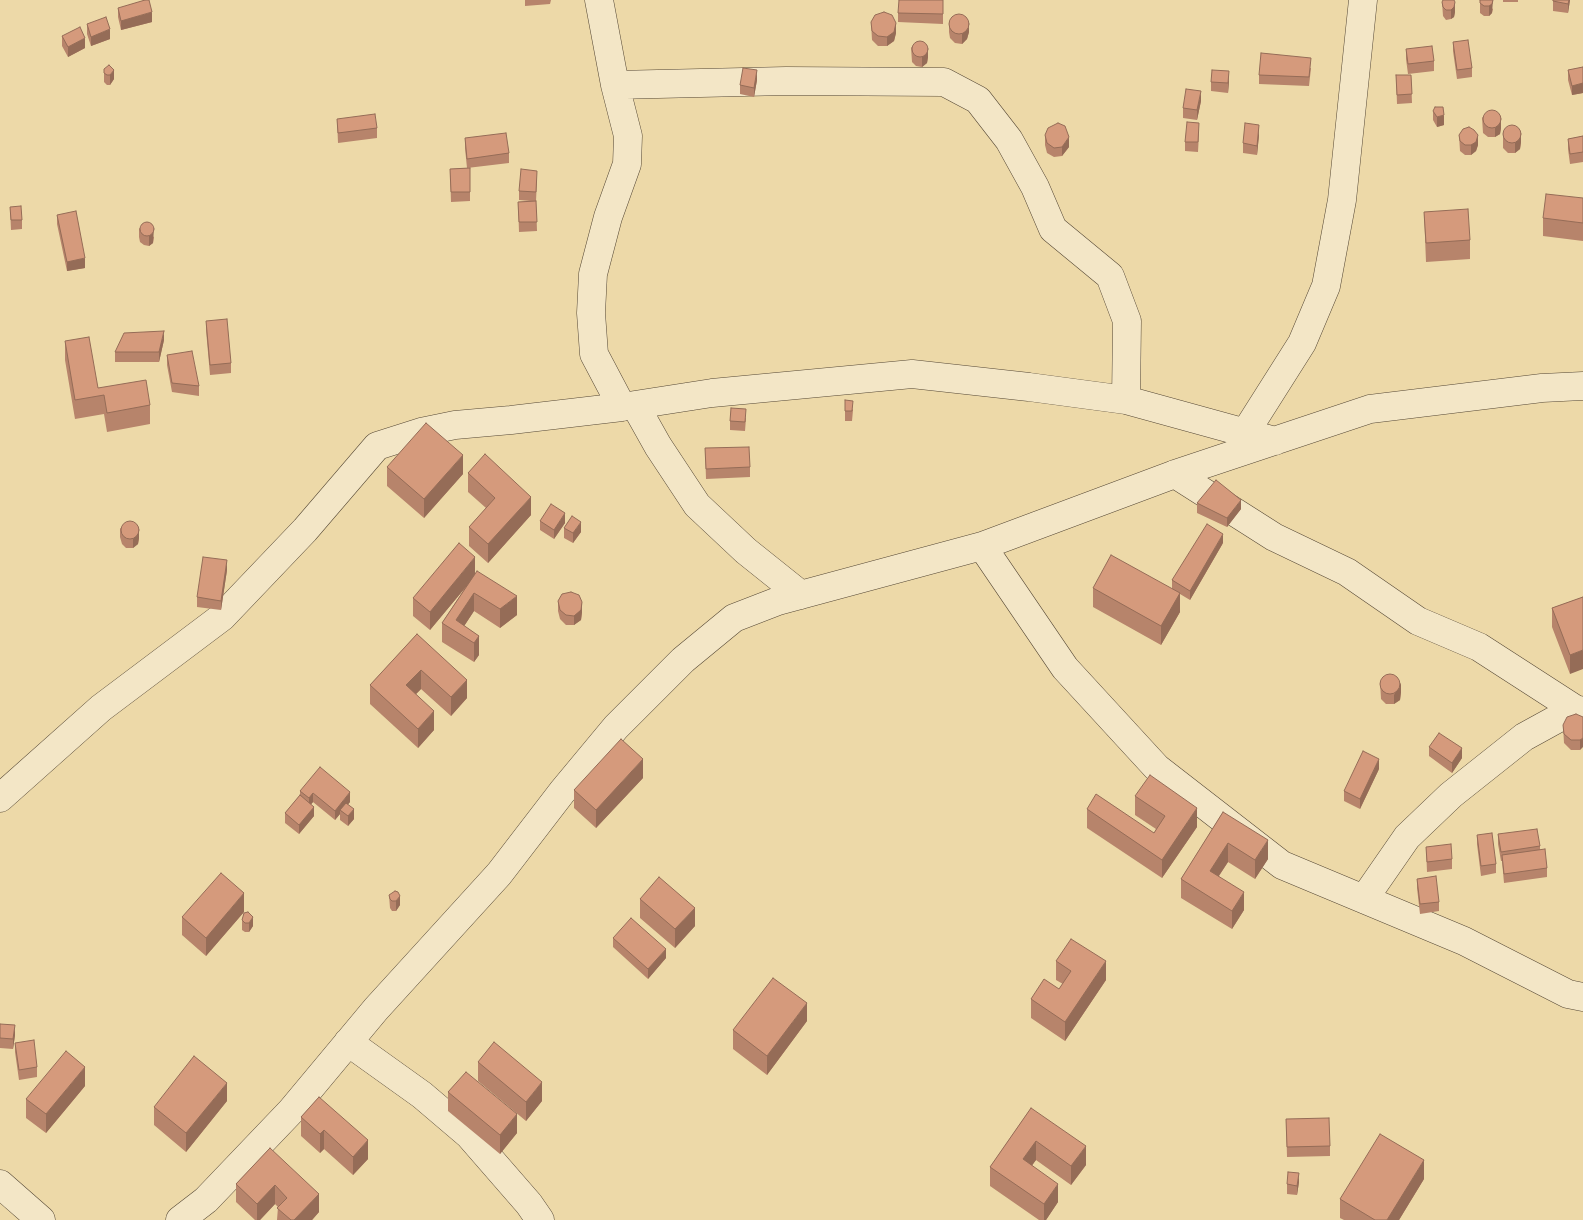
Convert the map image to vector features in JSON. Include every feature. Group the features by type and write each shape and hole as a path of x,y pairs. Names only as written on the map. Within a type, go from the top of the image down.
{"street":[{"path":"599,0 615,85 628,136 627,164 608,217 593,274 594,354 697,505 746,551 801,595"},
{"path":"1245,433 1302,343 1326,286 1342,200 1363,0"},
{"path":"615,85 944,82 978,100 1009,140 1035,187 1054,229 1110,276 1127,321 1126,400"},
{"path":"0,798 101,708 222,617 305,530 377,446 421,432 455,425 629,406 712,393 912,374 1126,400 1275,441"},
{"path":"180,1220 206,1200 285,1118 376,1009 499,874 562,792 616,727 683,660 734,618 778,601 982,546 1175,474 1370,409 1542,388 1583,386"},
{"path":"1175,474 1274,536 1347,572 1418,621 1479,647 1579,710"},
{"path":"982,546 1065,668 1157,768 1282,865 1464,940 1568,994 1583,997"},
{"path":"1364,899 1407,837 1451,795 1524,736 1579,710"},
{"path":"348,1042 422,1095 469,1135 529,1204 540,1220"},
{"path":"0,1184 41,1220"}],"building":[{"path":"149,0 152,12 121,21 118,8"},
{"path":"899,0 943,0 943,14 898,13"},
{"path":"1443,0 1454,0 1454,7 1451,10 1446,10 1443,7"},
{"path":"1480,0 1493,0 1489,6 1484,6 1480,3"},
{"path":"1553,0 1569,0 1568,4"},
{"path":"884,12 892,15 896,23 894,32 887,37 878,36 872,31 871,22 875,15"},
{"path":"959,14 966,17 969,24 966,31 959,34 952,31 949,24 952,17"},
{"path":"106,17 110,29 91,37 87,24"},
{"path":"80,27 85,38 68,47 62,36"},
{"path":"1468,40 1472,68 1457,70 1453,42"},
{"path":"917,41 923,41 928,46 926,55 917,57 912,52 912,46"},
{"path":"1432,46 1434,61 1408,64 1406,49"},
{"path":"1261,53 1311,58 1309,77 1259,75"},
{"path":"109,65 114,70 110,75 107,75 104,73 104,69"},
{"path":"1583,67 1583,83 1572,86 1568,70"},
{"path":"743,68 757,70 754,88 740,85"},
{"path":"1212,70 1229,71 1228,83 1211,82"},
{"path":"1396,75 1411,75 1412,94 1397,95"},
{"path":"1186,89 1201,91 1197,110 1183,108"},
{"path":"1435,107 1443,107 1444,115 1437,117 1433,111"},
{"path":"1492,110 1498,113 1501,119 1498,125 1492,128 1486,125 1483,119 1486,113"},
{"path":"375,114 377,128 338,133 337,119"},
{"path":"1187,122 1199,123 1198,142 1185,142"},
{"path":"1058,123 1065,126 1069,137 1062,147 1054,148 1047,143 1045,135 1048,128"},
{"path":"1245,123 1259,125 1257,146 1243,143"},
{"path":"1512,125 1518,128 1521,134 1518,140 1512,143 1506,140 1503,134 1506,128"},
{"path":"1469,127 1478,135 1476,142 1471,145 1465,145 1460,141 1459,135 1463,129"},
{"path":"506,133 509,153 467,159 465,138"},
{"path":"1583,136 1583,152 1570,154 1568,139"},
{"path":"470,168 470,192 451,192 450,169"},
{"path":"521,169 537,171 536,192 519,191"},
{"path":"1546,194 1583,198 1583,223 1543,218"},
{"path":"536,201 537,222 519,222 518,202"},
{"path":"21,206 22,220 11,220 10,207"},
{"path":"1468,209 1470,240 1426,243 1424,212"},
{"path":"76,211 85,258 67,262 57,215"},
{"path":"144,222 150,222 154,229 150,236 144,236 140,232 140,226"},
{"path":"227,319 231,363 210,365 206,321"},
{"path":"164,331 159,352 115,352 124,333"},
{"path":"89,337 98,388 146,380 150,405 107,413 104,395 75,400 65,341"},
{"path":"192,351 199,386 172,383 167,355"},
{"path":"845,400 853,401 852,411 845,411"},
{"path":"731,408 746,409 745,422 730,421"},
{"path":"426,423 463,455 424,499 387,467"},
{"path":"749,447 750,467 706,469 705,448"},
{"path":"485,454 531,497 488,544 469,527 495,498 468,473"},
{"path":"1216,480 1241,500 1227,518 1197,503"},
{"path":"551,504 565,513 554,530 540,521"},
{"path":"572,516 581,522 573,533 564,528"},
{"path":"126,521 134,521 139,526 137,537 126,539 121,534 121,526"},
{"path":"1207,524 1223,534 1190,591 1172,580"},
{"path":"459,543 475,557 430,612 413,598"},
{"path":"1111,555 1180,593 1161,626 1093,588"},
{"path":"203,557 227,560 221,601 197,597"},
{"path":"477,571 517,596 500,609 474,593 456,620 479,636 474,643 442,623"},
{"path":"571,592 579,595 582,602 581,610 574,616 566,615 560,610 558,601 562,594"},
{"path":"1583,597 1583,650 1570,655 1552,608"},
{"path":"417,634 467,680 451,697 421,670 406,685 434,711 418,729 370,685"},
{"path":"1386,674 1394,674 1400,680 1400,688 1394,694 1386,694 1380,688 1380,680"},
{"path":"1576,714 1583,717 1583,738 1571,740 1564,734 1563,725 1567,717"},
{"path":"1439,733 1462,748 1452,763 1429,747"},
{"path":"621,739 643,759 596,810 574,790"},
{"path":"1363,751 1379,759 1360,799 1344,791"},
{"path":"320,767 350,792 335,811 313,793 309,798 300,791"},
{"path":"1150,775 1197,808 1162,860 1087,809 1096,794 1154,833 1165,816 1135,796"},
{"path":"300,795 314,807 299,825 285,813"},
{"path":"346,803 354,809 348,816 340,810"},
{"path":"1223,812 1268,840 1255,860 1228,843 1210,871 1244,892 1232,911 1181,879"},
{"path":"1537,829 1540,846 1501,852 1498,834"},
{"path":"1492,833 1496,864 1481,866 1477,835"},
{"path":"1451,844 1452,859 1427,862 1426,847"},
{"path":"1545,849 1547,868 1504,874 1502,855"},
{"path":"221,873 244,893 206,938 182,917"},
{"path":"1436,876 1439,902 1420,904 1417,879"},
{"path":"659,877 695,908 675,929 640,899"},
{"path":"395,891 400,896 396,901 392,901 389,895"},
{"path":"248,912 253,917 249,923 245,923 242,920 244,913"},
{"path":"631,918 666,949 648,969 613,938"},
{"path":"1071,939 1106,961 1065,1022 1031,999 1044,979 1059,989 1071,971 1056,961"},
{"path":"773,978 807,1003 767,1056 733,1030"},
{"path":"0,1024 15,1025 13,1039 0,1038"},
{"path":"34,1040 37,1067 19,1070 15,1043"},
{"path":"494,1042 542,1082 526,1102 478,1062"},
{"path":"66,1051 85,1067 46,1114 26,1099"},
{"path":"194,1056 227,1083 186,1133 154,1107"},
{"path":"466,1072 517,1114 500,1135 448,1092"},
{"path":"319,1097 368,1140 353,1157 324,1130 320,1134 301,1117"},
{"path":"1031,1108 1086,1146 1071,1166 1036,1141 1023,1159 1058,1184 1044,1204 990,1167"},
{"path":"1329,1118 1330,1146 1287,1147 1286,1119"},
{"path":"1380,1134 1424,1160 1387,1220 1375,1220 1340,1199"},
{"path":"270,1148 319,1194 294,1220 291,1220 277,1208 287,1198 275,1185 257,1204 236,1184"},
{"path":"1288,1172 1299,1173 1297,1186 1287,1184"}]}
